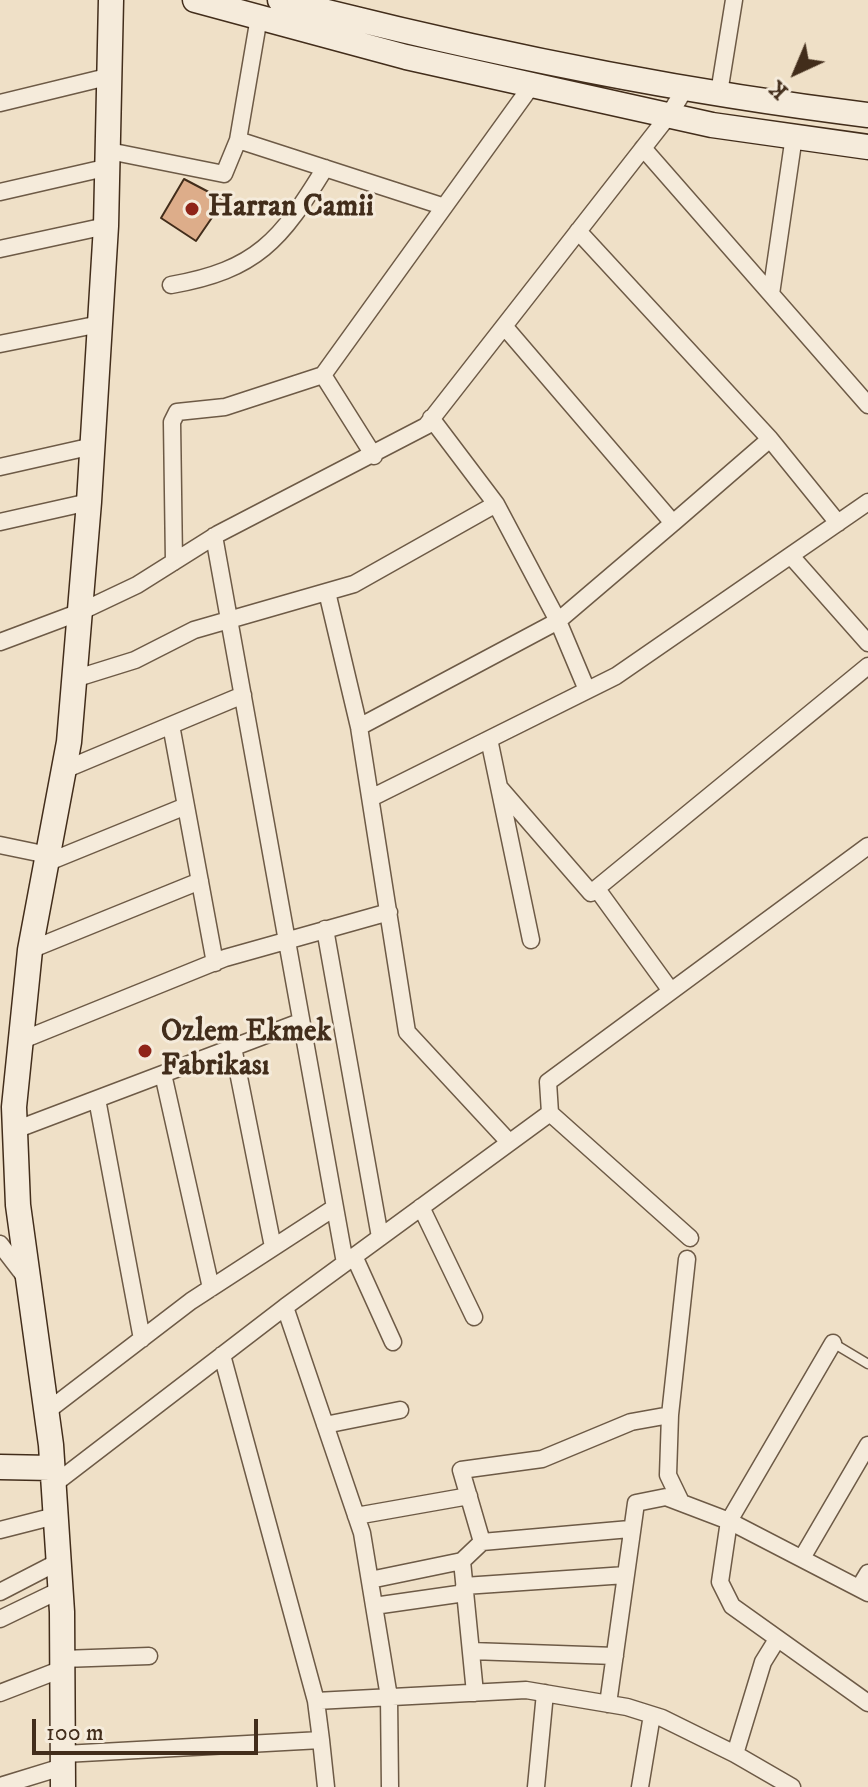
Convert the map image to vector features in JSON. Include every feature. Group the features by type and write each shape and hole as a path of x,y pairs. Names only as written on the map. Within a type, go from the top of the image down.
{"main road":[{"path":"63,1769 60,1590 53,1476 18,1205 15,1130 20,1041 30,950 64,770 80,612 106,226 111,0"},
{"path":"195,0 532,85 669,115 868,147"},
{"path":"280,0 346,13 432,40 719,93 868,115"},
{"path":"0,1467 53,1476"}],"street":[{"path":"719,93 734,0"},
{"path":"0,192 109,159 224,174 238,140 259,17"},
{"path":"0,103 111,76"},
{"path":"174,562 172,422 177,412 225,407 323,375 532,85"},
{"path":"0,642 80,612 137,585 214,536 305,487 374,456 426,426 669,115 686,87"},
{"path":"771,294 794,136"},
{"path":"238,140 442,206"},
{"path":"643,148 868,405"},
{"path":"171,285 208,278 267,248 299,210 325,168"},
{"path":"0,249 106,226"},
{"path":"578,231 770,439 838,523"},
{"path":"0,344 100,324"},
{"path":"504,326 673,523"},
{"path":"323,375 374,456"},
{"path":"431,418 496,504 558,621 587,690"},
{"path":"359,727 558,621 770,439"},
{"path":"0,467 93,446"},
{"path":"0,522 89,502"},
{"path":"371,798 616,676 868,502"},
{"path":"74,679 135,660 194,630 354,584 496,504"},
{"path":"214,536 334,1208 350,1260 393,1342"},
{"path":"791,556 868,643"},
{"path":"327,592 359,727 407,1032 509,1142"},
{"path":"499,787 591,893 868,666"},
{"path":"64,770 243,695"},
{"path":"171,725 215,963"},
{"path":"489,739 531,940"},
{"path":"0,845 47,859 186,806"},
{"path":"690,1238 550,1113 548,1082 868,846"},
{"path":"30,950 200,881"},
{"path":"597,889 671,991"},
{"path":"20,1041 215,963 286,939 389,912"},
{"path":"325,929 380,1237"},
{"path":"15,1130 300,1022"},
{"path":"233,1047 273,1247"},
{"path":"163,1074 211,1288"},
{"path":"97,1099 142,1339"},
{"path":"53,1476 550,1113"},
{"path":"421,1207 474,1317"},
{"path":"46,1412 211,1288 334,1208"},
{"path":"0,1244 28,1281"},
{"path":"681,1502 668,1475 670,1415 687,1259"},
{"path":"285,1307 356,1516 389,1697 390,1787"},
{"path":"833,1343 729,1521 720,1582 732,1606 776,1641 868,1703"},
{"path":"222,1355 316,1701 326,1787"},
{"path":"325,1425 400,1410"},
{"path":"482,1542 461,1470 542,1459 631,1422 670,1415"},
{"path":"802,1558 868,1445"},
{"path":"356,1516 469,1496"},
{"path":"608,1704 636,1503 666,1497 681,1502 729,1521 863,1591 868,1573"},
{"path":"0,1530 55,1516"},
{"path":"370,1580 462,1561 482,1542 630,1529"},
{"path":"462,1561 475,1693"},
{"path":"0,1592 58,1562"},
{"path":"374,1606 465,1590 626,1575"},
{"path":"0,1619 60,1590"},
{"path":"735,1754 763,1662 776,1641"},
{"path":"471,1651 615,1656"},
{"path":"0,1693 62,1664 149,1656"},
{"path":"316,1701 526,1690 608,1704 652,1715 735,1754 792,1787"},
{"path":"536,1787 545,1693"},
{"path":"640,1787 652,1715"},
{"path":"0,1786 63,1769 321,1740"}],"lane":[{"path":"833,1343 868,1364"}],"building":[{"name":"Harran Camii","path":"184,179 224,200 196,241 161,218"}],"place":[{"name":"Harran Camii","path":"192,209"},
{"name":"Ozlem Ekmek Fabrikası","path":"145,1051"}]}
